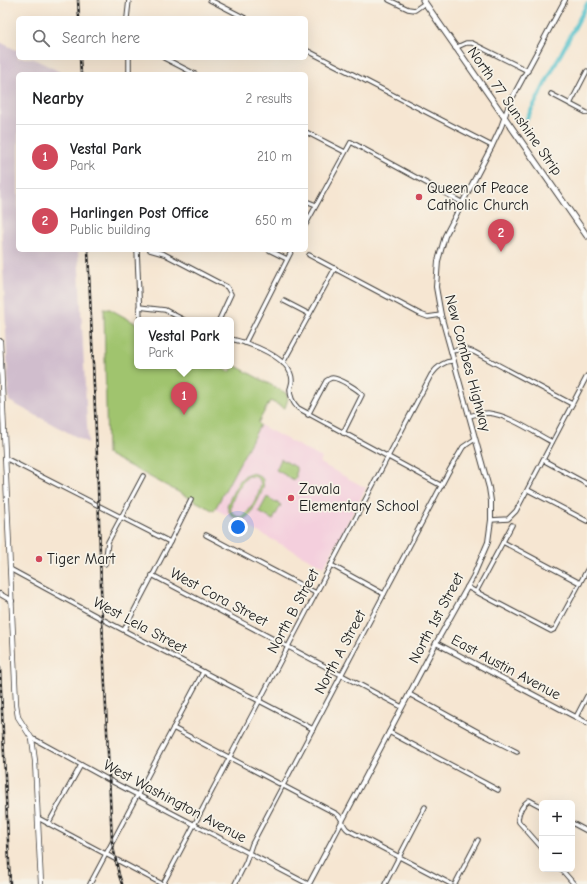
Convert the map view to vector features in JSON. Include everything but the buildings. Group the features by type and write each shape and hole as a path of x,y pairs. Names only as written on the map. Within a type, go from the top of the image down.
{"main road":[{"name":"North 77 Sunshine Strip","path":"424,1 455,48 505,117 587,236"},
{"path":"0,341 16,704 18,718 32,739 35,761 41,884"}],"street":[{"path":"127,16 129,0"},
{"path":"210,0 241,16"},
{"path":"389,0 408,9 415,10 424,1"},
{"name":"New Combes Highway","path":"491,520 489,488 441,315 436,287 438,261 445,236 492,146 510,102 565,0"},
{"path":"455,48 466,43 472,43 528,70"},
{"path":"308,51 492,146"},
{"path":"129,60 129,72"},
{"path":"168,60 191,72"},
{"path":"570,104 587,71"},
{"path":"551,94 587,113"},
{"path":"308,133 345,152"},
{"path":"308,220 351,142 463,203"},
{"path":"308,201 316,205"},
{"path":"138,252 140,317"},
{"path":"157,252 164,254 227,287 231,294 220,317"},
{"path":"273,252 287,260"},
{"path":"245,342 291,252"},
{"path":"309,255 420,314 428,317 441,315"},
{"path":"283,363 335,268"},
{"path":"284,301 309,314"},
{"path":"139,307 165,310 178,317"},
{"path":"234,340 245,342 266,352 283,363 289,370 292,380 290,390 293,402 298,408 308,415 442,486"},
{"path":"451,351 465,349 474,352 572,404"},
{"name":"North B Street","path":"162,884 431,375 441,364 454,361"},
{"path":"491,520 505,520 512,516 528,490 587,376"},
{"path":"308,415 326,381 334,378 351,386 362,395 343,433"},
{"path":"469,416 480,413 488,413 505,418 552,442"},
{"name":"North A Street","path":"235,884 250,854 252,844 449,471 463,448 475,439"},
{"path":"5,458 170,542"},
{"path":"543,460 587,484"},
{"path":"105,564 108,542 143,476"},
{"path":"528,490 587,521"},
{"path":"124,630 190,500"},
{"name":"North 1st Street","path":"309,884 475,571 488,542 491,520"},
{"path":"476,592 512,525"},
{"path":"206,535 316,593"},
{"path":"502,542 580,582"},
{"path":"331,565 384,594"},
{"name":"West Lela Street","path":"10,569 313,729"},
{"path":"467,587 551,631 555,629 587,570"},
{"name":"West Cora Street","path":"152,575 402,707"},
{"path":"0,594 12,601"},
{"name":"East Austin Avenue","path":"436,643 587,723"},
{"path":"90,884 203,672"},
{"path":"409,694 517,752"},
{"path":"576,717 587,696"},
{"path":"173,728 337,814 342,819 343,826 348,830 451,884"},
{"path":"389,732 498,790"},
{"name":"West Washington Avenue","path":"32,739 309,884"},
{"path":"48,824 81,765"},
{"path":"539,805 529,800 527,801 522,808 518,819 539,845"},
{"path":"384,884 425,807"},
{"path":"38,818 162,884"},
{"path":"575,825 587,831"},
{"path":"455,884 478,840"},
{"path":"564,872 574,884"}],"shaded area":[{"path":"0,42 16,50 16,60 36,60 60,72 16,72 16,252 78,252 88,443 9,401 0,194"},
{"name":"Zavala Elementary School","path":"260,425 322,458 320,463 366,488 324,567 215,509"}],"green space":[{"path":"104,309 110,309 134,322 134,369 224,369 230,372 232,369 234,369 234,365 286,393 288,399 285,408 270,401 258,423 260,425 214,511 107,454"},
{"path":"281,459 296,467 296,477 294,480 276,470"},
{"path":"250,473 257,474 261,477 264,485 250,515 243,519 238,519 230,514 227,506 239,482","holes":["249,476 255,477 260,482 258,494 247,512 241,517 238,517 231,511 234,497 246,478"]},
{"path":"267,497 281,505 273,520 259,512"}],"waterway":[{"path":"523,126 587,4"}],"railway":[{"path":"78,0 79,16"},
{"path":"80,60 81,72"},
{"path":"88,252 112,842 122,884"},
{"path":"0,668 10,884"}],"place":[{"name":"Queen of Peace Catholic Church","path":"419,197"},
{"name":"Harlingen Post Office","path":"501,252"},
{"name":"Vestal Park","path":"184,415"},
{"name":"Zavala Elementary School","path":"291,498"},
{"name":"Tiger Mart","path":"39,559"}]}
